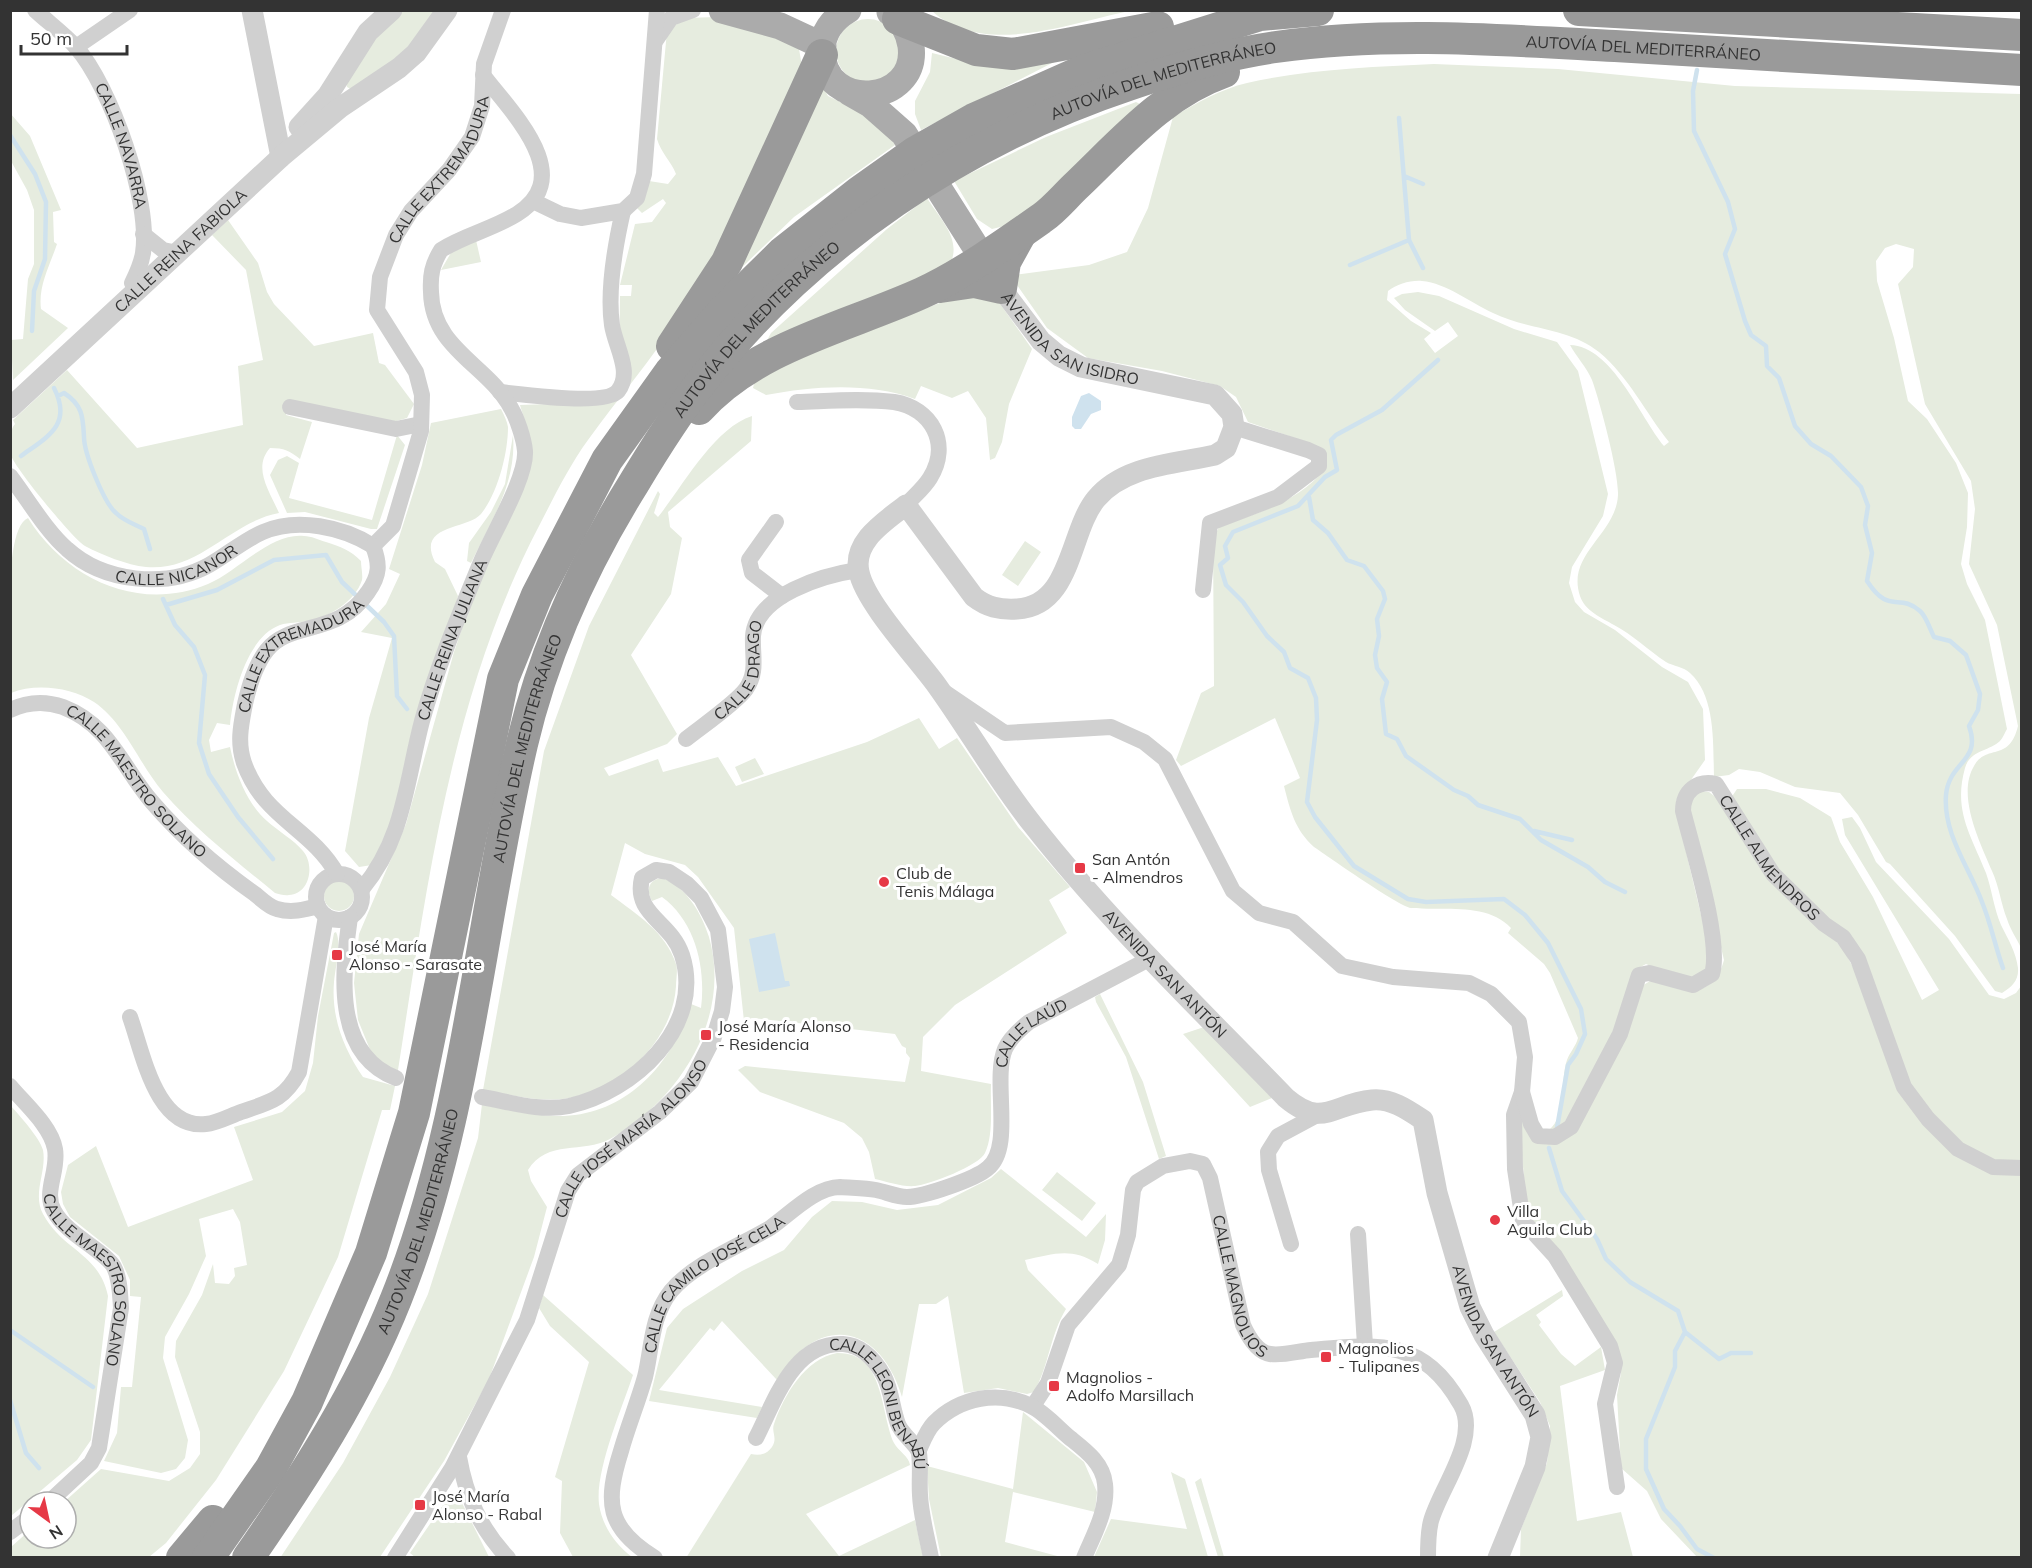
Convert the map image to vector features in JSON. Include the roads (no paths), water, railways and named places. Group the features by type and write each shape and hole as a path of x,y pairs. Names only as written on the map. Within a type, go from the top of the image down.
{"highway":[{"name":"AUTOVÍA DEL MEDITERRÁNEO","path":"981,132 1085,70 1260,15 1318,10"},
{"name":"AUTOVÍA DEL MEDITERRÁNEO","path":"1579,10 2022,35"},
{"path":"893,13 976,50 1013,54 1048,50 1205,17 1260,15"},
{"name":"AUTOVÍA DEL MEDITERRÁNEO","path":"248,1557 329,1436 364,1370 396,1301 419,1237 450,1124 500,848 524,736 547,662 574,594 609,523 654,450 699,384 738,338 914,153 981,132 1045,117 1107,92 1172,70 1274,47 1402,36 1491,39 2022,70"},
{"path":"925,292 1045,216 1150,115 1196,82 1233,69 1296,58 1491,39"},
{"path":"607,460 643,388 727,262 824,43"},
{"name":"AUTOVÍA DEL MEDITERRÁNEO","path":"208,1557 271,1468 307,1402 371,1254 414,1113 503,680 537,595 607,460 670,372 724,310 783,252 868,203"},
{"path":"654,450 682,428 714,392 755,363 925,292 959,282 985,283 1001,288 1005,262 1021,233"},
{"path":"182,1557 213,1522 258,1460 289,1432"}],"main road":[{"path":"722,10 780,26 824,43"},
{"path":"782,10 824,43"},
{"path":"824,43 836,19 848,10"},
{"name":"AVENIDA SAN ISIDRO","path":"893,13 910,39 912,51 905,73 899,110 904,134"},
{"name":"AVENIDA SAN ISIDRO","path":"824,43 831,77 870,104 904,134 982,257"},
{"path":"849,91 874,94 892,87 905,73"}],"street":[{"name":"CALLE NAVARRA","path":"34,10 76,47 116,117 129,156 143,234 140,267 132,283"},
{"path":"76,47 130,10"},
{"path":"252,10 280,152"},
{"name":"CALLE REINA FABIOLA","path":"280,152 336,83 368,32 392,10"},
{"name":"CALLE REINA FABIOLA","path":"10,408 280,152 356,96 399,68 416,53 447,10"},
{"name":"CALLE EXTREMADURA","path":"337,874 327,856 282,819 260,795 244,762 239,734 250,682 267,649 289,635 337,621 352,612 372,587 380,563 373,546 393,526 421,424 422,395 416,372 377,310 380,277 396,235 411,211 449,170 472,137 482,106 484,64 503,10"},
{"path":"483,75 533,143 543,165 543,181 533,201 560,214 581,218 623,211 637,198 644,174 657,10"},
{"path":"653,46 671,18 693,10"},
{"path":"336,83 343,94 356,96"},
{"name":"CALLE REINA JULIANA","path":"362,889 380,868 399,822 422,721 487,546 522,472 525,451 512,409 500,392 438,327 431,302 430,275 441,250 518,214 533,201"},
{"path":"500,392 580,399 614,395 618,391 624,376 622,358 612,326 611,308 618,234 623,211"},
{"path":"143,234 172,252"},
{"name":"CALLE REINA FABIOLA","path":"10,395 132,283 172,252"},
{"name":"AVENIDA SAN ISIDRO","path":"982,257 1026,325 1059,356 1081,367 1215,395 1232,414 1234,428"},
{"path":"796,402 868,400 896,403 913,408 928,419 937,431 941,449 931,477 906,505 871,532 862,551 858,570"},
{"path":"290,407 396,429 421,424"},
{"path":"906,505 974,597 986,606 1022,609 1040,602 1053,590 1065,569 1087,513 1096,499 1109,488 1139,471 1215,455 1226,448 1234,428 1319,455 1319,466 1278,498 1210,523 1203,590"},
{"name":"CALLE NICANOR","path":"10,476 67,549 100,569 135,579 172,578 206,567 263,532 296,524 341,532 360,538 373,546"},
{"path":"776,522 748,560 752,573 782,596"},
{"name":"CALLE DRAGO","path":"686,739 745,691 755,670 753,635 758,617 766,606 782,596 833,574 858,570"},
{"name":"AVENIDA SAN ANTÓN","path":"858,570 865,590 936,685 1031,824 1151,958 1286,1098 1302,1111 1318,1114 1373,1099 1402,1105 1423,1120 1437,1193 1470,1307 1484,1335 1535,1414 1541,1437 1535,1467 1504,1551"},
{"name":"CALLE ALMENDROS","path":"936,685 1005,733 1111,727 1144,742 1165,759 1233,891 1259,913 1293,922 1342,966 1393,977 1469,983 1491,994 1519,1022 1526,1057 1522,1092 1514,1115 1515,1169 1523,1221 1555,1257 1610,1346 1615,1362 1605,1404 1617,1487"},
{"name":"CALLE MAESTRO SOLANO","path":"10,710 22,704 52,703 91,720 105,735 152,802 196,848 237,882 275,909 322,911"},
{"name":"CALLE ALMENDROS","path":"1522,1092 1531,1124 1538,1136 1555,1137 1571,1127 1620,1034 1639,975 1649,973 1693,985 1712,974 1716,962 1703,886 1683,811 1683,801 1689,789 1706,782 1716,784 1773,874 1824,924 1843,937 1858,959 1904,1087 1928,1119 1958,1149 1993,1167 2022,1168"},
{"name":"CALLE JOSÉ MARÍA ALONSO","path":"395,1557 459,1457 527,1320 549,1245 573,1183 578,1175 660,1112 691,1082 714,1037 723,1011 723,959 718,930 701,898 669,872 656,870 642,878 639,892 643,907 662,922 671,935 681,954 685,975 682,1008 668,1040 637,1075 605,1095 567,1106 531,1107 482,1097"},
{"path":"130,1017 159,1097 168,1112 180,1120 207,1124 277,1099 290,1089 299,1072 322,911 316,895 320,884 337,874 352,877 362,889 362,902 350,918 343,980 349,1025 364,1056 381,1072 396,1078"},
{"path":"322,911 338,920 350,918"},
{"name":"CALLE LAÚD","path":"995,1162 1000,1142 1001,1071 1005,1050 1015,1033 1029,1022 1151,958"},
{"name":"CALLE MAESTRO SOLANO","path":"10,1086 51,1136 55,1149 56,1172 49,1191 53,1210 62,1224 113,1265 120,1297 110,1388 99,1448 91,1463 62,1490"},
{"path":"1291,1244 1269,1170 1268,1152 1278,1136 1318,1114"},
{"name":"CALLE MAGNOLIOS","path":"1033,1406 1048,1383 1068,1325 1119,1265 1128,1235 1137,1182 1163,1166 1190,1161 1203,1164 1210,1178 1243,1325 1254,1344 1270,1354 1365,1345 1395,1349 1420,1358 1437,1373 1465,1413 1466,1434 1431,1521 1428,1557"},
{"name":"CALLE CAMILO JOSÉ CELA","path":"655,1557 633,1544 618,1526 611,1508 612,1482 645,1377 654,1324 671,1290 694,1272 772,1226 805,1201 836,1187 876,1190 908,1197 978,1175 995,1162"},
{"path":"1358,1234 1365,1345"},
{"name":"CALLE LEONI BENABÚ","path":"756,1438 791,1372 802,1358 815,1349 847,1344 857,1346 867,1354 883,1375 890,1389 898,1425 918,1450 920,1496 931,1557"},
{"path":"918,1450 933,1423 954,1407 983,1396 1011,1398 1033,1406 1096,1460 1106,1482 1105,1499 1099,1524 1084,1557"},
{"path":"459,1457 465,1487 477,1518 508,1557"}],"water":[{"path":"1089,393 1101,401 1101,410 1091,414 1081,429 1075,429 1072,426 1072,417 1081,396"},
{"path":"775,933 785,981 789,981 790,986 759,992 749,939"}],"waterway":[{"path":"1697,70 1693,91 1694,131 1728,202 1735,229 1725,254 1751,335 1766,346 1767,366 1779,378 1795,426 1811,444 1831,456 1861,487 1868,506 1865,525 1872,553 1867,581 1882,598 1906,603 1920,611 1934,637 1950,641 1966,655 1980,694 1978,710 1969,726 1972,738 1971,747 1948,784 1946,809 1953,837 1982,902 2003,968"},
{"path":"1399,118 1409,240 1423,268"},
{"path":"10,135 35,174 46,202 45,259 34,291 32,331"},
{"path":"1404,176 1423,184"},
{"path":"1350,265 1409,240"},
{"path":"1438,360 1382,410 1336,435 1331,440 1337,470 1325,477 1298,506 1233,532 1225,546 1228,558 1220,565 1226,585 1243,602 1267,636 1284,652 1290,668 1308,678 1316,698 1317,720 1307,802 1315,817 1354,866 1408,899 1426,902 1504,899 1525,915 1548,943 1581,1009 1585,1034 1568,1065 1557,1128"},
{"path":"21,456 48,436 59,421 61,412 54,388"},
{"path":"58,396 64,393 75,402 81,412 87,454 111,508 119,516 144,529 150,549"},
{"path":"1309,497 1313,520 1328,533 1347,560 1364,566 1383,591 1385,599 1377,619 1379,636 1375,655 1377,668 1387,682 1382,699 1386,734 1397,739 1406,756 1454,790 1468,796 1478,805 1520,819 1541,840 1588,867 1605,882 1625,892"},
{"path":"166,605 217,590 274,560 326,555 342,582 384,622 394,636 397,696 407,709"},
{"path":"163,599 175,625 194,647 205,675 199,743 209,774 238,817 273,859"},
{"path":"1534,831 1572,840"},
{"path":"1549,1148 1562,1191 1597,1239 1606,1259 1630,1282 1678,1311 1685,1332 1675,1351 1675,1367 1646,1439 1646,1469 1664,1509 1697,1549 1714,1558"},
{"path":"10,1330 93,1387"},
{"path":"1685,1332 1719,1359 1731,1353 1751,1353"},
{"path":"10,1400 26,1453 39,1468"}],"place":[{"name":"San Antón - Almendros","path":"1080,868"},
{"name":"Club de Tenis Málaga","path":"884,882"},
{"name":"José María Alonso - Sarasate","path":"337,955"},
{"name":"José María Alonso - Residencia","path":"706,1035"},
{"name":"Villa Aguila Club","path":"1495,1220"},
{"name":"Magnolios - Tulipanes","path":"1326,1357"},
{"name":"Magnolios - Adolfo Marsillach","path":"1054,1386"},
{"name":"José María Alonso - Rabal","path":"420,1505"}]}
